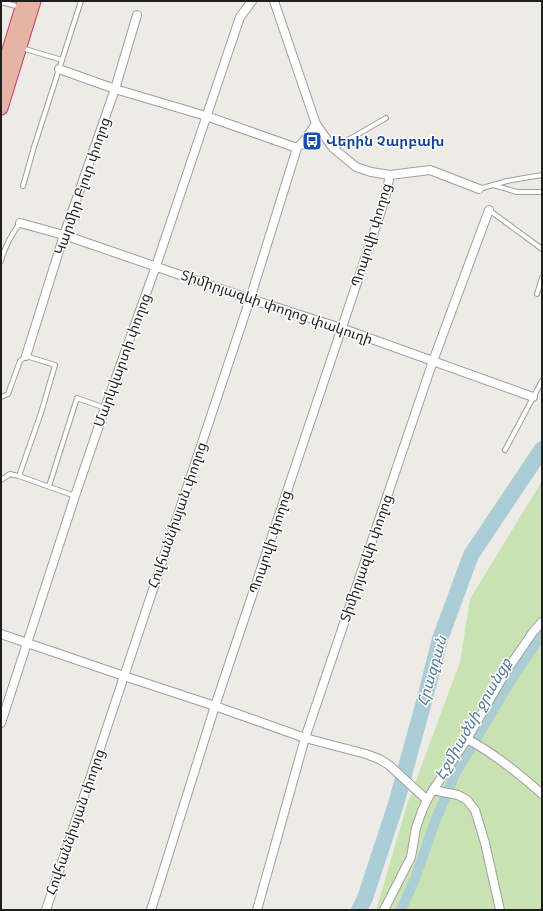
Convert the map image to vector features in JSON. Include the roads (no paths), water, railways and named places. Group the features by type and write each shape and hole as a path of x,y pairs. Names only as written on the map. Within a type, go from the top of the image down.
{"highway":[{"path":"1,108 34,1"},
{"path":"1,76 23,4"}],"street":[{"name":"Մարկվարտի փողոց","path":"1,722 75,496 156,266 240,17 252,1"},
{"path":"274,1 316,124 333,148 356,167 371,172 390,175 430,170 479,188"},
{"name":"Կարմիր Բլուր փողոց","path":"26,356 64,235 115,89 137,15"},
{"path":"59,69 115,89 206,116 297,148"},
{"name":"Հովհաննիսյան փողոց","path":"46,910 250,299 297,148 316,124"},
{"name":"Պոպովի փողոց","path":"151,910 215,706 382,208 390,175"},
{"name":"Տիմիրյազևի փողոց","path":"257,910 305,738 433,361 489,210"},
{"name":"Տիմիրյազևի փողոց փակուղի","path":"20,222 64,235 250,299 341,328 533,397"},
{"path":"384,910 411,858 416,828 427,800 467,738 507,670 533,632 542,622"},
{"path":"1,634 305,738 366,754 379,759 389,765 427,800"},
{"path":"467,738 480,745 517,772 542,794"},
{"path":"433,790 458,795 467,800 475,810 485,843 500,910"}],"lane":[{"path":"23,186 81,1"},
{"path":"1,2 23,4"},
{"path":"20,47 62,60"},
{"path":"333,148 386,118"},
{"path":"479,188 542,175"},
{"path":"493,185 517,192 542,192"},
{"path":"489,210 542,249"},
{"path":"1,261 2,254 8,240 20,222"},
{"path":"537,294 542,278"},
{"path":"1,397 8,394 20,361 26,356 55,365 41,413 19,476"},
{"path":"505,450 542,381"},
{"path":"48,486 77,398 105,408"},
{"path":"1,480 10,474 75,496"}],"waterway":[{"name":"Հրազդան","path":"359,910 365,898 396,804 440,639 471,555 542,449"},
{"name":"Էջմիածնի ջրանցք","path":"401,910 415,879 434,824 455,774 516,672 542,635"}],"place":[{"name":"Վերին Չարբախ","path":"312,141"}]}
